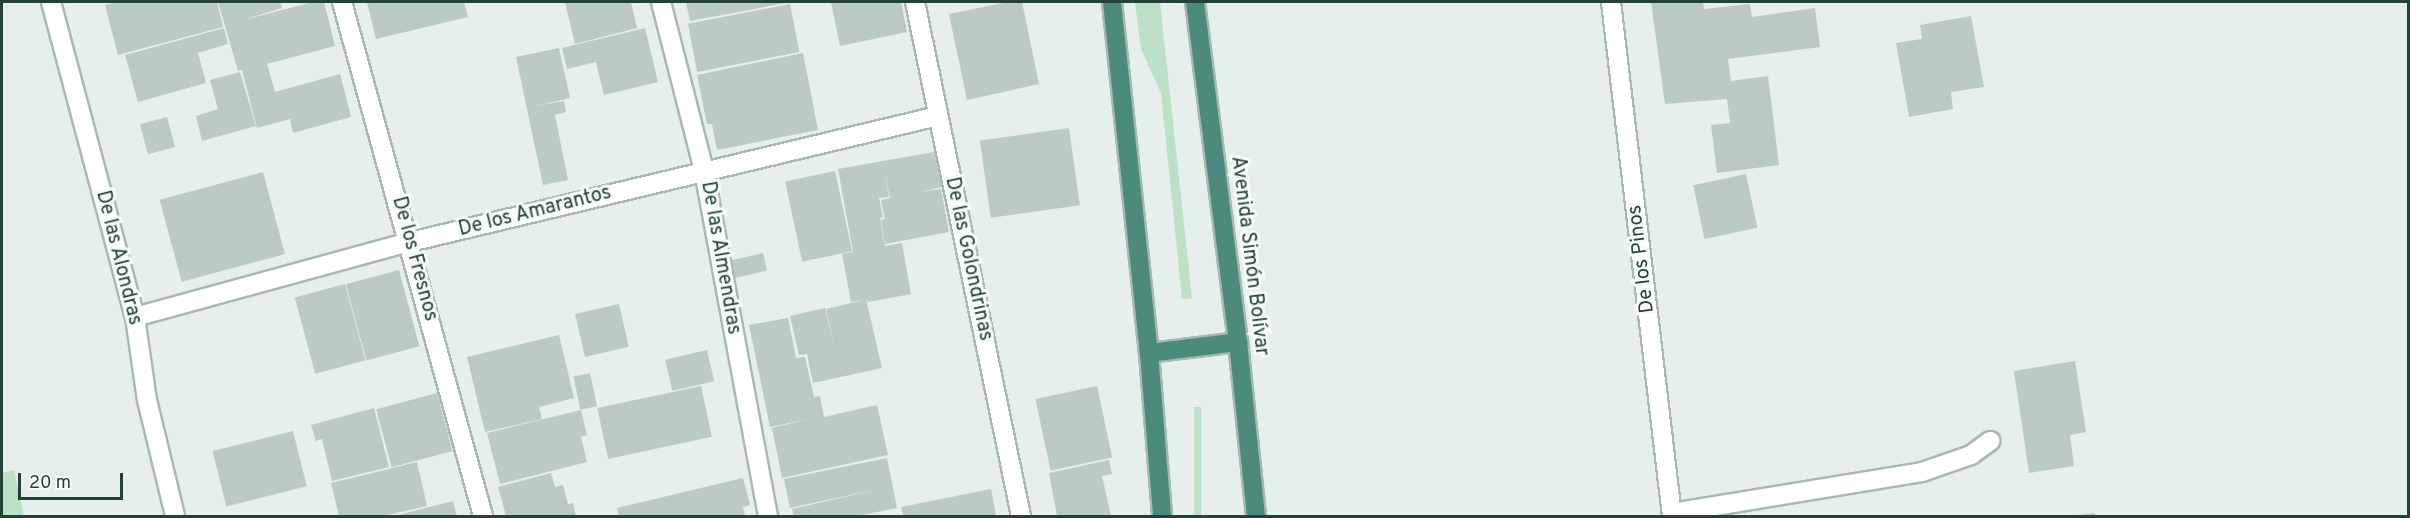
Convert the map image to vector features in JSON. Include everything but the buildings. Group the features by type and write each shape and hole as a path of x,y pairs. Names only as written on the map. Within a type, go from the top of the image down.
{"highway":[{"path":"1112,2 1149,353 1162,516"},
{"name":"Avenida Simón Bolívar","path":"1195,2 1238,342 1256,516"},
{"path":"1149,353 1238,342"}],"street":[{"name":"De las Alondras","path":"51,2 135,317 147,400 174,516"},
{"name":"De los Fresnos","path":"342,2 410,242 483,516"},
{"name":"De las Almendras","path":"661,2 704,171 768,516"},
{"name":"De las Golondrinas","path":"915,2 1021,516"},
{"name":"De los Pinos","path":"1611,2 1672,515"},
{"name":"De los Amarantos","path":"135,317 410,242 938,116"},
{"path":"1672,515 1922,472 1971,455 1990,441"}],"green space":[{"path":"1135,2 1160,2 1192,298 1182,299 1161,93 1141,49"},
{"path":"1194,407 1201,407 1201,516 1194,516"},
{"path":"14,470 24,516 2,516 2,473"}]}
